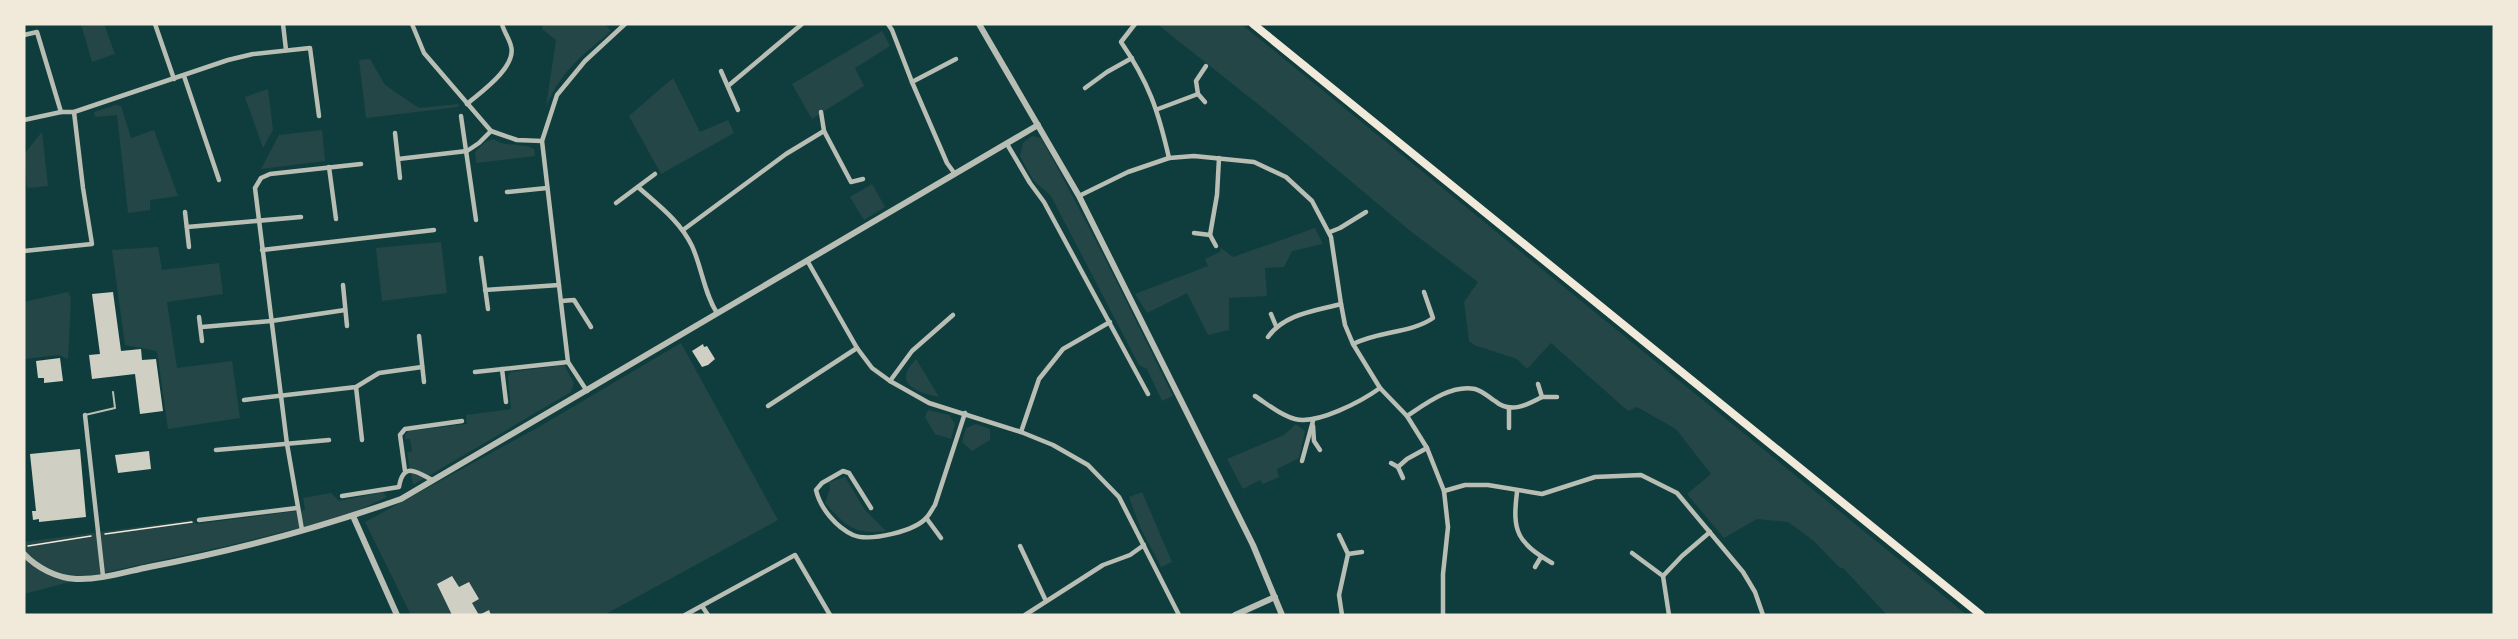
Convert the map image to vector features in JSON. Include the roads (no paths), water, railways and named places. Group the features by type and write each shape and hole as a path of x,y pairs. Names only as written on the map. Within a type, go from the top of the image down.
{"highway":[{"path":"1253,24 1981,615"}],"street":[{"path":"154,24 174,80"},
{"path":"283,24 286,50"},
{"path":"412,24 424,54 491,131 517,140 542,141"},
{"path":"468,104 502,73 511,57 512,47 502,24"},
{"path":"588,391 568,362 542,141 557,94 585,61 625,24"},
{"path":"728,86 802,24"},
{"path":"888,24 947,163 955,174"},
{"path":"980,24 1079,196 1253,545 1282,615"},
{"path":"1135,24 1121,42 1132,58 1158,109 1169,158"},
{"path":"24,35 37,32 61,112"},
{"path":"24,120 61,112 74,112 244,56 310,48 319,116"},
{"path":"1085,88 1132,58"},
{"path":"912,82 956,59"},
{"path":"1205,102 1198,94 1196,81 1206,66"},
{"path":"721,71 738,110"},
{"path":"184,76 219,180"},
{"path":"1158,109 1198,94"},
{"path":"24,251 92,243 82,188 74,112"},
{"path":"821,112 824,131 851,182 863,179"},
{"path":"461,116 476,220"},
{"path":"24,554 36,564 62,576 84,579 201,557 354,516 400,500 537,417 588,391 1038,125"},
{"path":"398,159 467,151 480,143 491,131"},
{"path":"683,230 786,154 824,131"},
{"path":"395,133 400,178"},
{"path":"1007,144 1044,202 1148,394"},
{"path":"1079,196 1128,172 1169,158 1194,156 1254,162 1286,177 1312,201 1330,232 1345,325 1353,344 1380,388 1407,416 1427,448 1444,491 1448,527 1443,574 1443,615"},
{"path":"1216,246 1210,235 1217,195 1218,158"},
{"path":"302,530 287,444 255,188 261,178 270,174 361,164"},
{"path":"329,167 336,219"},
{"path":"616,203 655,174"},
{"path":"638,187 683,230 693,247 711,303 717,313"},
{"path":"507,192 548,188"},
{"path":"185,212 189,247"},
{"path":"1330,232 1362,213"},
{"path":"187,227 301,217"},
{"path":"262,250 434,230"},
{"path":"1194,233 1210,235"},
{"path":"481,258 488,309"},
{"path":"808,262 857,348 872,368 929,403 1021,432 1053,445 1088,465 1119,497 1179,615"},
{"path":"343,285 347,326"},
{"path":"485,290 559,285"},
{"path":"1353,344 1392,331 1423,326 1433,318 1424,292"},
{"path":"561,301 574,300 591,327"},
{"path":"1268,337 1276,326 1300,314 1341,304"},
{"path":"202,327 271,321 345,310"},
{"path":"1271,314 1276,326"},
{"path":"890,381 912,351 953,315"},
{"path":"200,317 202,340"},
{"path":"1021,432 1039,379 1063,349 1110,322"},
{"path":"419,336 424,382"},
{"path":"768,406 857,348"},
{"path":"475,372 568,362"},
{"path":"244,400 356,387 379,373 422,368"},
{"path":"502,369 506,402"},
{"path":"1538,384 1542,397"},
{"path":"356,387 362,440"},
{"path":"1255,396 1293,419 1313,421 1363,400 1380,388"},
{"path":"1407,416 1434,398 1457,390 1474,389 1509,408 1523,407 1542,397 1557,397"},
{"path":"1509,408 1509,428"},
{"path":"871,508 849,474 843,471 816,489 819,501 835,522 854,535 867,538 893,534 927,519 935,505 965,413"},
{"path":"85,415 103,576"},
{"path":"342,496 399,487 405,471 400,435 405,429 462,421"},
{"path":"1313,421 1314,441 1320,450"},
{"path":"1302,461 1313,421"},
{"path":"216,450 329,440"},
{"path":"1398,467 1427,448"},
{"path":"1391,463 1398,467 1403,478"},
{"path":"405,471 412,471 432,480"},
{"path":"1444,491 1465,485 1488,485 1517,492 1542,494 1595,477 1641,475 1677,493 1743,572 1755,592 1763,615"},
{"path":"1517,492 1514,513 1518,534 1529,550 1552,563"},
{"path":"199,520 297,508"},
{"path":"354,516 397,615"},
{"path":"927,519 941,538"},
{"path":"1663,576 1710,532"},
{"path":"1339,535 1348,554 1339,595 1342,615"},
{"path":"1026,615 1103,565 1130,555 1144,545"},
{"path":"1020,546 1046,601"},
{"path":"1348,554 1362,552"},
{"path":"1632,553 1663,576 1669,615"},
{"path":"685,615 795,555 830,615"},
{"path":"1535,567 1541,557"},
{"path":"1633,565 1638,559"},
{"path":"1235,615 1275,597"},
{"path":"702,606 708,615"}],"lane":[{"path":"85,415 115,408 114,392"}]}
